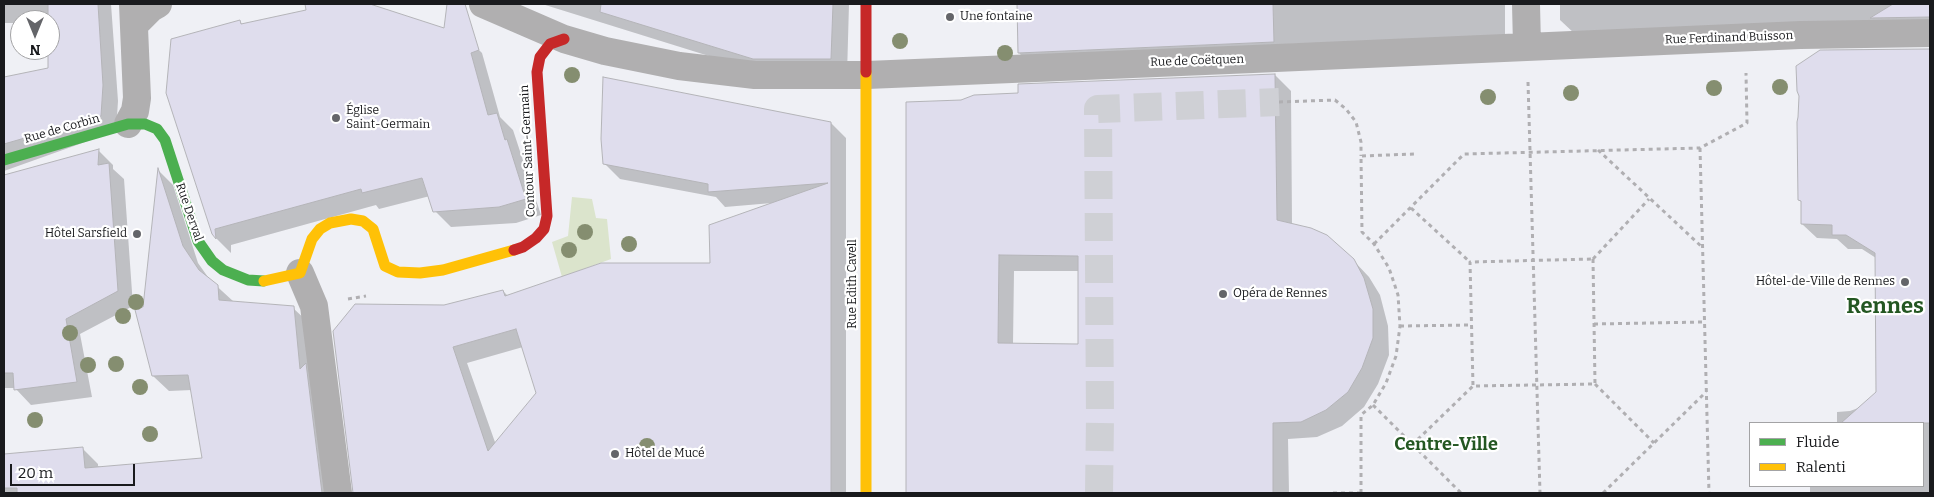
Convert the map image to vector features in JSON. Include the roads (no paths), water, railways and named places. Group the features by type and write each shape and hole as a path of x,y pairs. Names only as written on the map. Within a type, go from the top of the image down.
{"street":[{"path":"128,124 135,111 137,98 134,14 158,4"},
{"name":"Rue de Coëtquen","path":"483,4 564,39 605,51 679,66 755,75 867,75 1253,60 1527,46"},
{"name":"Rue Edith Cavell","path":"866,4 866,493"},
{"path":"1526,4 1527,46"},
{"name":"Rue Ferdinand Buisson","path":"1527,46 1800,34 1930,33"},
{"name":"Contour Saint-Germain","path":"300,273 312,239 320,229 330,223 351,219 364,221 373,229 385,266 398,272 420,273 443,270 523,247 536,238 544,229 547,216 537,72 540,57 550,44 564,39"},
{"name":"Rue de Corbin","path":"4,160 128,124"},
{"name":"Rue Derval","path":"128,124 145,124 157,129 165,140 198,241 212,262 223,270 248,280 263,281 300,273"},
{"path":"300,273 314,306 338,493"}],"tunnel":[{"path":"1099,493 1098,109 1279,102"}],"place":[{"name":"Une fontaine","path":"950,17"},
{"name":"Église Saint-Germain","path":"336,118"},
{"name":"Hôtel Sarsfield","path":"137,234"},
{"name":"Hôtel-de-Ville de Rennes","path":"1905,282"},
{"name":"Opéra de Rennes","path":"1223,294"},
{"name":"Hôtel de Mucé","path":"615,454"}],"district":[{"name":"Rennes","path":"1885,307"},
{"name":"Centre-Ville","path":"1446,445"}]}
